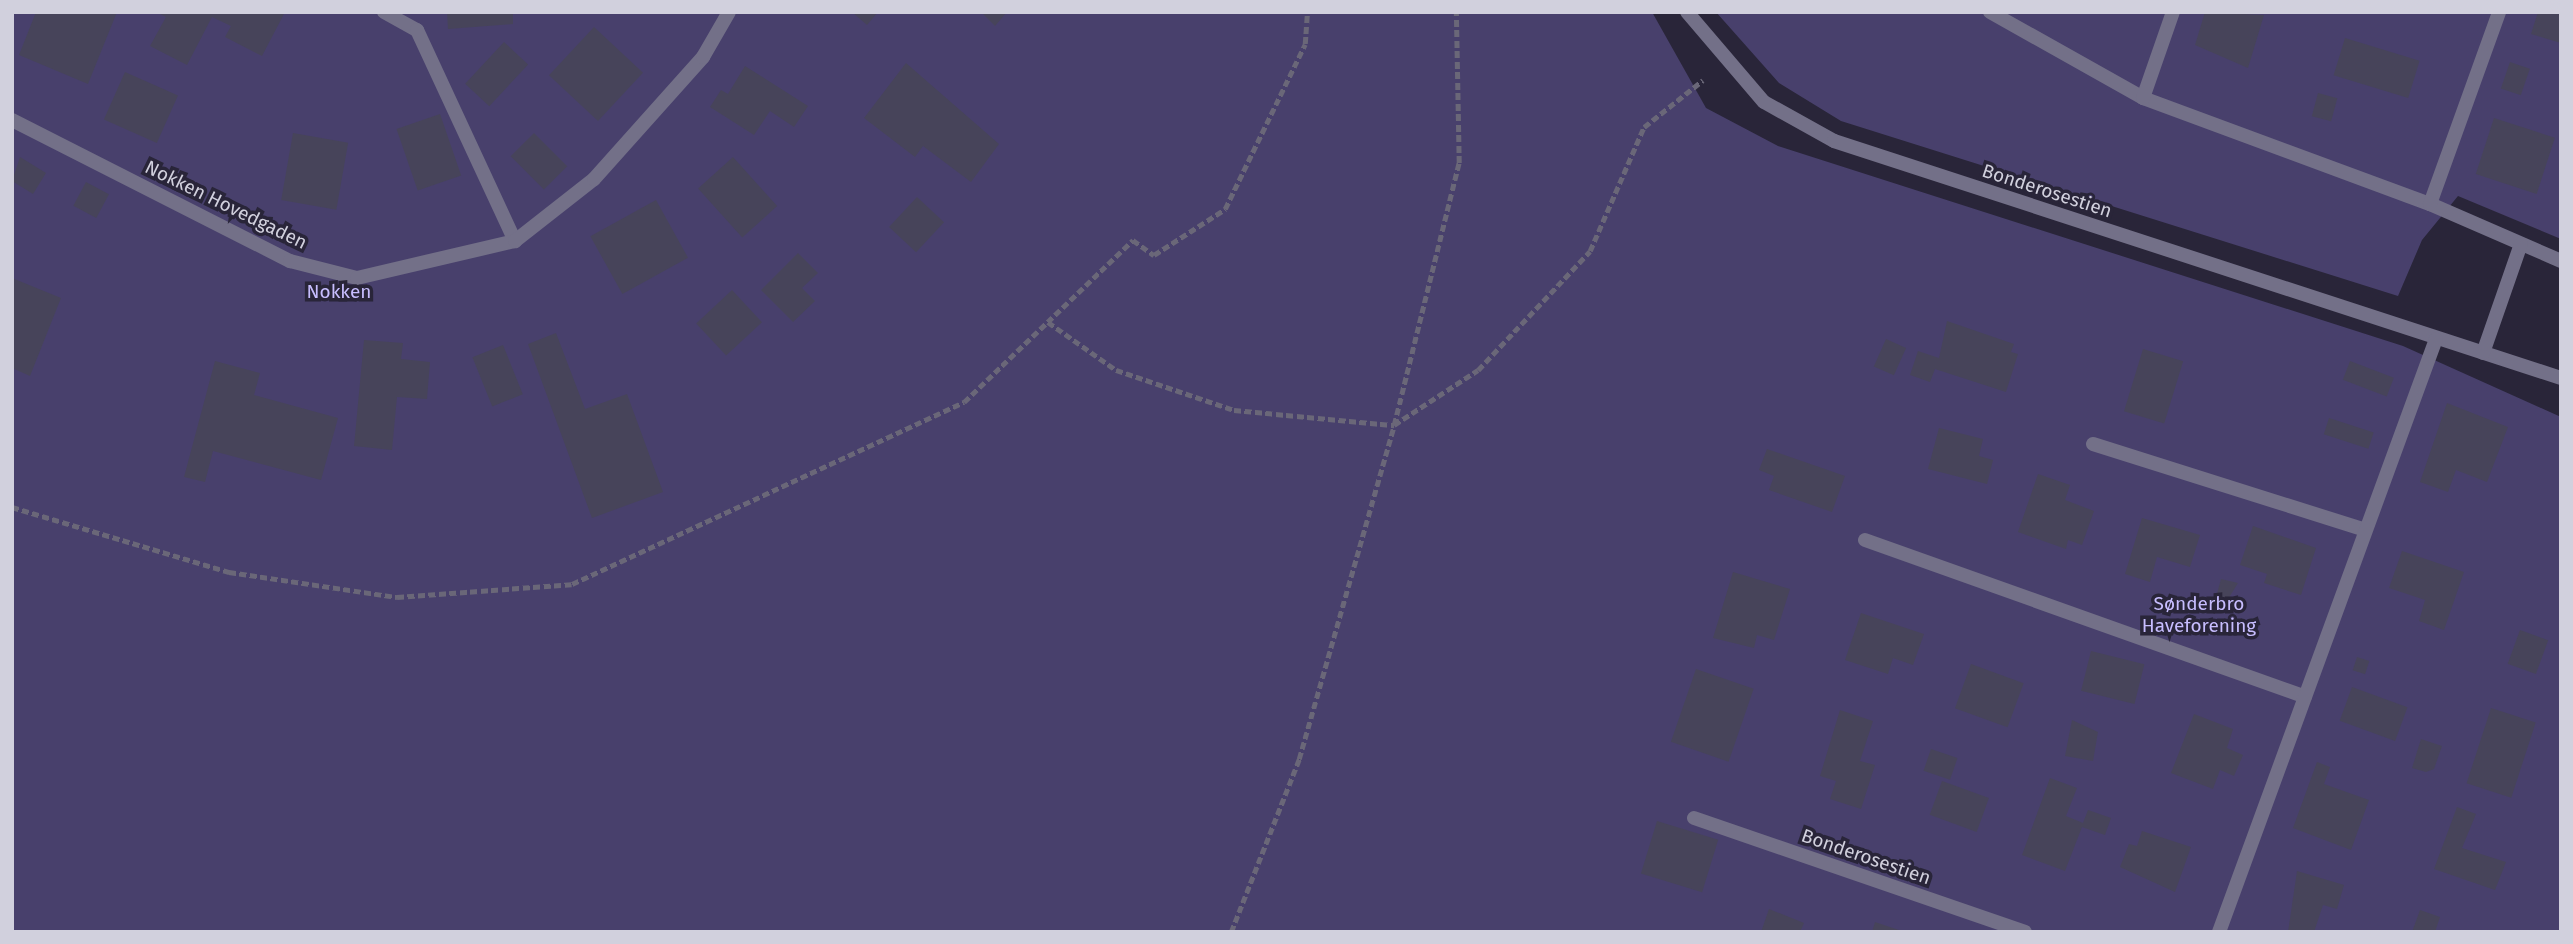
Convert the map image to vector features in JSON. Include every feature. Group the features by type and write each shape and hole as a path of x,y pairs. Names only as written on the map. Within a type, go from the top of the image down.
{"lane":[{"path":"384,12 416,30 515,241"},
{"name":"Nokken Hovedgaden","path":"12,120 290,261 357,278 515,241 594,179 703,57 729,12"},
{"name":"Bonderosestien","path":"1687,12 1764,102 1834,141 2561,378"},
{"path":"1990,12 2144,98 2430,204 2561,261"},
{"path":"2144,98 2174,12"},
{"path":"2430,204 2499,12"},
{"path":"2483,353 2522,244"},
{"path":"2219,932 2436,339"},
{"path":"2093,444 2365,530"},
{"path":"1866,540 2305,697"},
{"name":"Bonderosestien","path":"1695,818 2025,932"}],"path":[{"path":"12,507 229,572 397,597 572,584 964,402 1133,240 1154,255 1225,209 1305,44 1307,12"},
{"path":"1231,932 1299,759 1394,425 1459,163 1456,12"},
{"path":"1048,322 1115,370 1234,410 1394,425 1478,370 1590,251 1644,127 1727,60"}],"green space":[{"path":"12,12 1652,12 1706,108 1778,146 2403,346 2561,417 2561,932 12,932"},
{"path":"1716,12 2561,12 2561,239 2458,196 2422,240 2398,296 1841,121 1779,83"}],"building":[{"path":"36,12 117,12 88,84 19,55"},
{"path":"156,12 285,12 262,56 225,37 231,26 212,17 187,65 150,46 166,17"},
{"path":"447,12 513,12 513,24 448,29"},
{"path":"852,12 878,12 867,25"},
{"path":"981,12 1007,12 995,26"},
{"path":"2205,12 2264,15 2248,68 2195,45"},
{"path":"2538,12 2561,12 2561,43 2531,34"},
{"path":"594,27 643,73 598,121 549,75"},
{"path":"2345,38 2420,61 2408,98 2334,75"},
{"path":"504,42 528,65 489,106 465,84"},
{"path":"2510,62 2530,69 2521,95 2501,88"},
{"path":"906,63 999,144 971,182 923,146 915,157 864,118"},
{"path":"745,66 808,106 794,127 770,111 754,135 710,107 721,90 728,94"},
{"path":"125,72 178,96 157,143 104,120"},
{"path":"2318,93 2337,98 2331,121 2312,116"},
{"path":"440,114 461,175 418,190 397,129"},
{"path":"2494,118 2555,138 2537,194 2476,174"},
{"path":"293,133 348,143 336,210 281,200"},
{"path":"534,133 567,166 544,190 511,156"},
{"path":"20,157 46,173 33,194 12,181"},
{"path":"733,157 777,206 742,237 698,188"},
{"path":"86,182 109,194 96,218 73,206"},
{"path":"917,197 944,222 916,252 889,227"},
{"path":"656,200 688,258 622,294 590,236"},
{"path":"798,253 818,273 802,288 815,301 793,322 761,290"},
{"path":"12,278 61,298 30,376 12,368"},
{"path":"732,290 762,322 726,356 696,323"},
{"path":"1947,321 2014,344 2011,352 2018,354 2006,392 1935,369 1930,382 1910,375 1918,351 1939,358"},
{"path":"556,333 585,409 627,394 663,492 592,518 528,344"},
{"path":"1886,339 1906,348 1894,375 1874,366"},
{"path":"364,340 403,343 401,359 430,362 427,399 397,397 392,450 354,446"},
{"path":"503,345 523,394 492,407 472,357"},
{"path":"2143,349 2183,361 2164,423 2124,411"},
{"path":"215,361 260,373 254,395 338,418 321,480 213,451 205,482 184,477"},
{"path":"2350,361 2394,378 2387,397 2343,380"},
{"path":"2447,403 2508,427 2487,482 2456,470 2448,492 2420,482"},
{"path":"2329,418 2374,433 2368,449 2324,434"},
{"path":"1939,428 1983,439 1979,456 1993,460 1987,484 1928,469"},
{"path":"1767,449 1845,476 1832,512 1769,490 1774,476 1759,470"},
{"path":"2038,474 2070,485 2065,500 2094,511 2082,545 2068,540 2066,549 2018,532"},
{"path":"2142,518 2200,535 2190,567 2157,557 2150,582 2125,574"},
{"path":"2253,526 2316,548 2301,595 2264,583 2267,574 2240,565"},
{"path":"2402,551 2464,572 2444,630 2419,621 2425,600 2389,588"},
{"path":"1733,572 1790,589 1774,640 1757,635 1754,648 1713,638"},
{"path":"2221,579 2238,583 2225,604 2215,601"},
{"path":"1861,613 1924,634 1913,665 1893,658 1888,674 1845,660"},
{"path":"2520,630 2548,640 2536,674 2508,664"},
{"path":"2091,651 2144,664 2134,704 2081,691"},
{"path":"2357,657 2369,661 2365,674 2353,670"},
{"path":"1971,664 2024,683 2008,727 1955,708"},
{"path":"1696,669 1754,689 1729,762 1671,742"},
{"path":"2352,687 2407,707 2395,741 2340,721"},
{"path":"2491,708 2536,723 2511,798 2467,783"},
{"path":"1840,710 1873,721 1860,761 1875,765 1861,809 1830,799 1836,781 1820,776"},
{"path":"2194,714 2233,729 2227,748 2243,755 2234,776 2220,770 2213,789 2171,773"},
{"path":"2072,720 2098,732 2093,761 2065,756"},
{"path":"2421,739 2442,746 2434,769 2426,772 2412,768"},
{"path":"1931,749 1957,758 1950,780 1924,771"},
{"path":"2317,762 2330,767 2324,784 2369,800 2351,850 2293,828"},
{"path":"2050,778 2077,788 2066,816 2083,823 2088,810 2111,818 2105,835 2082,827 2065,871 2022,855"},
{"path":"1942,781 1989,798 1977,832 1930,815"},
{"path":"2457,807 2476,814 2462,848 2506,862 2495,890 2434,869"},
{"path":"1657,821 1718,840 1702,892 1641,874"},
{"path":"2142,831 2191,847 2175,892 2120,867 2129,844 2137,846"},
{"path":"2297,871 2344,885 2337,909 2323,905 2314,932 2288,932"},
{"path":"1769,909 1804,923 1800,932 1761,932"},
{"path":"2420,910 2440,917 2435,932 2412,932"},
{"path":"1875,922 1902,931 1902,932 1872,932"}],"park label":[{"name":"Nokken","path":"339,292"},
{"name":"Sønderbro Haveforening","path":"2199,615"}]}
